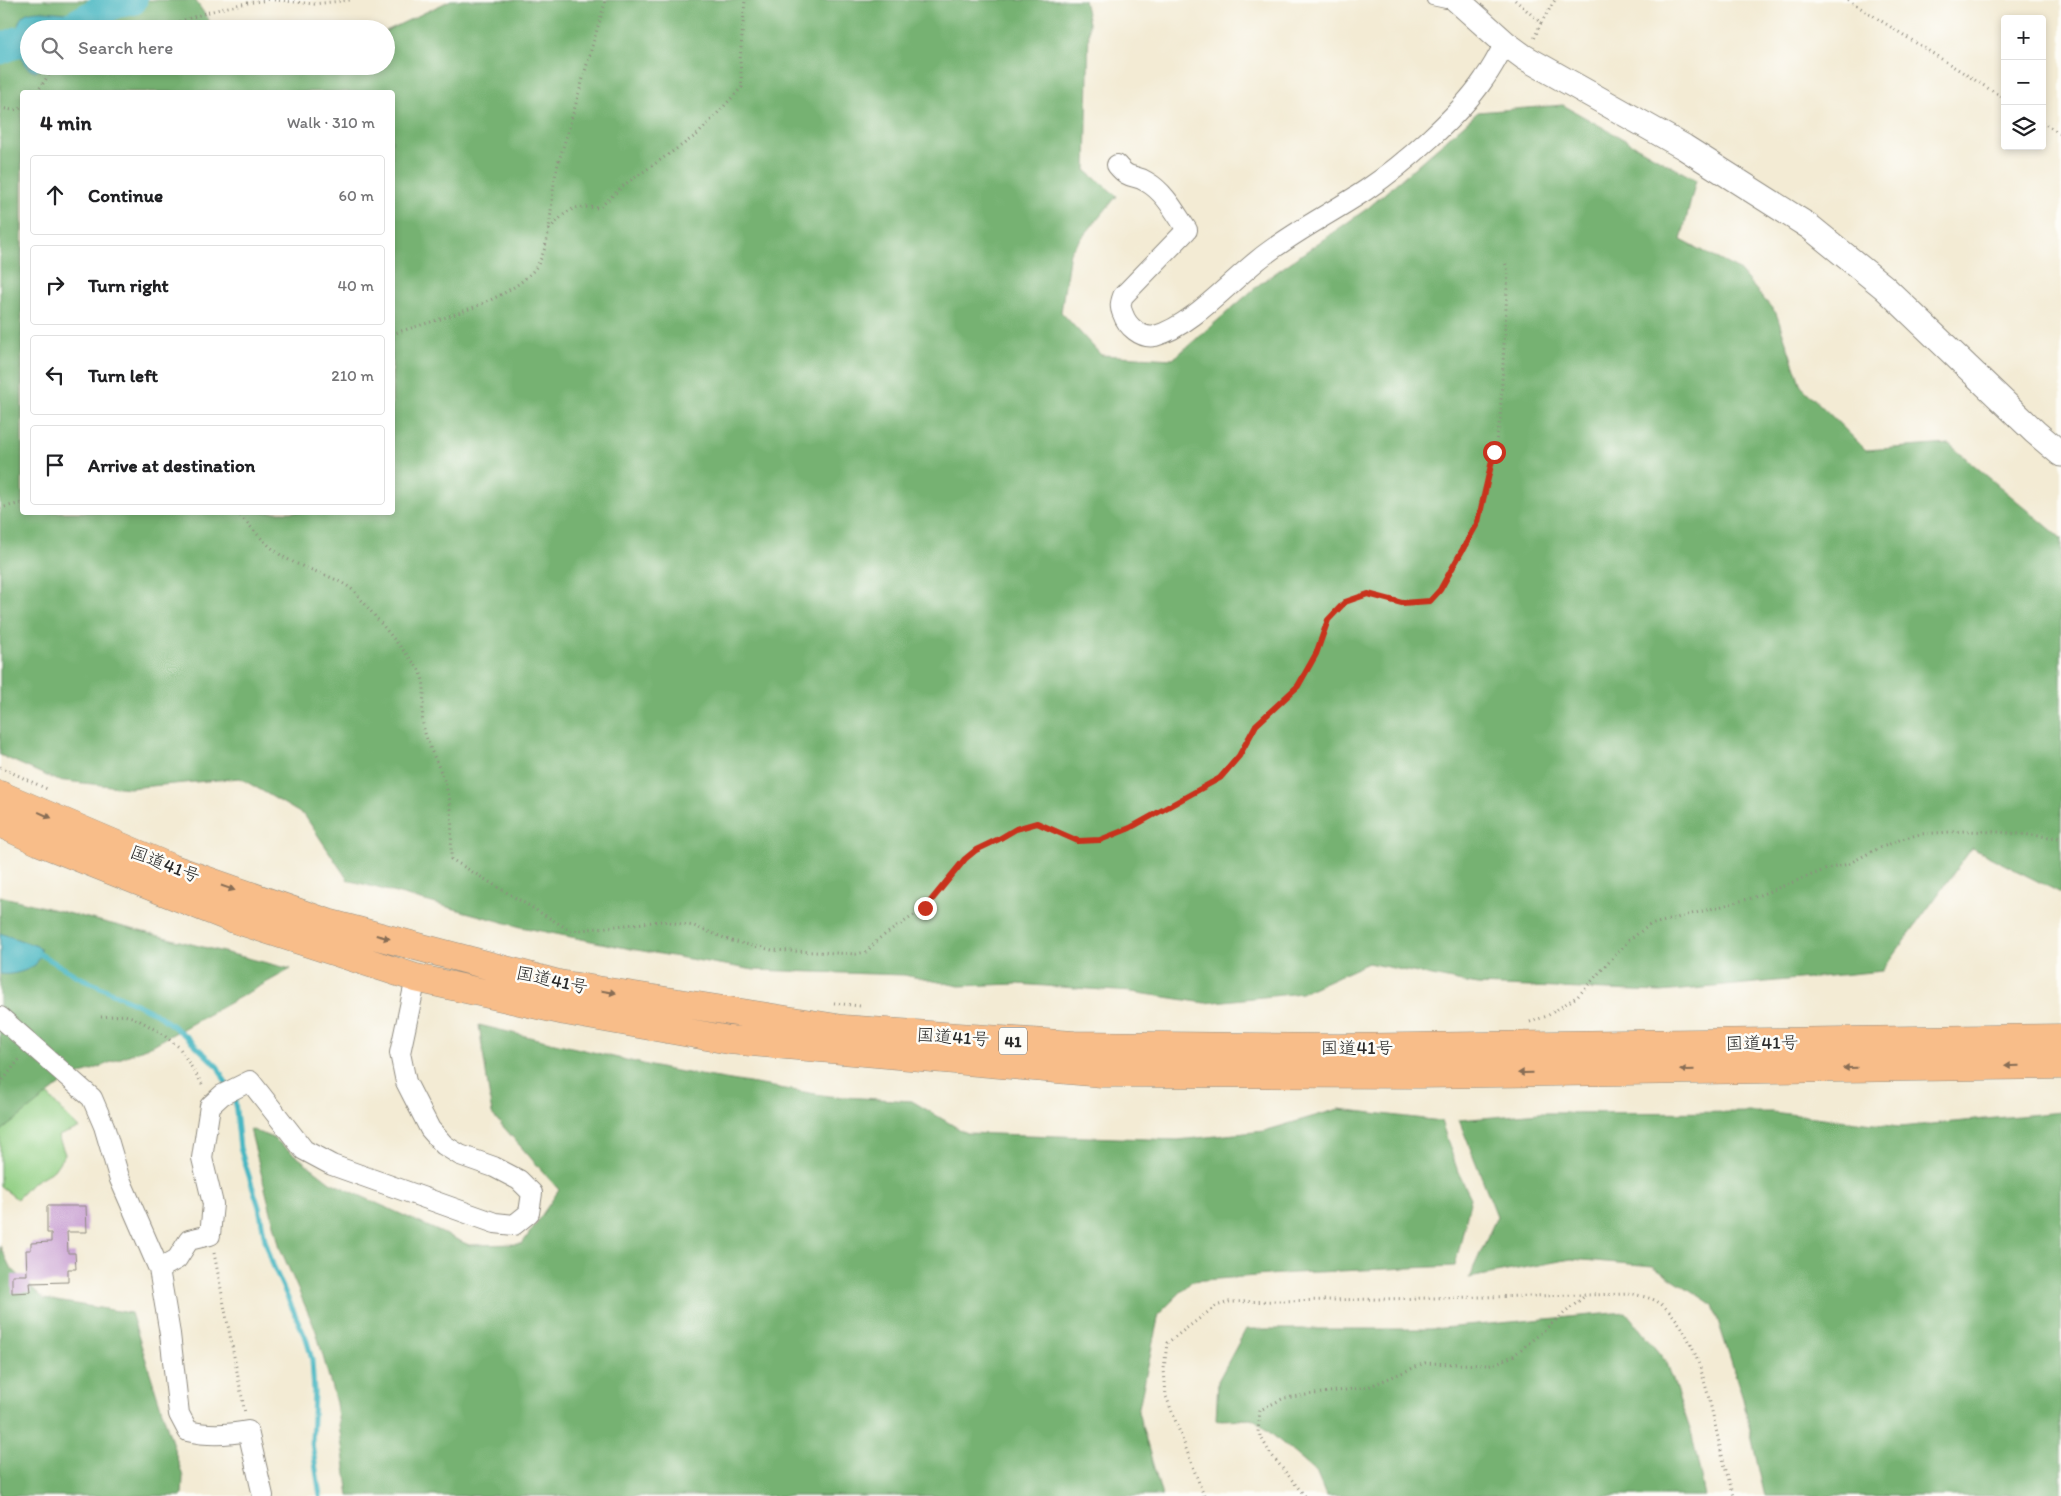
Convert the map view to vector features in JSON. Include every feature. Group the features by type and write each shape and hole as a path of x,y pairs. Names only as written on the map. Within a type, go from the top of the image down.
{"highway":[{"name":"国道41号","path":"0,795 171,868 328,923 559,984 843,1029 1074,1045 1338,1048 2061,1038"},
{"name":"国道41号","path":"0,823 40,842 228,917 416,978 565,1011 729,1040 1102,1072 1419,1074 2061,1065"}],"street":[{"path":"1457,0 1515,50 1684,147 1810,227 1884,287 2028,425 2061,454"},
{"path":"1117,165 1125,174 1147,181 1162,194 1187,230 1123,296 1120,305 1124,318 1132,329 1153,337 1183,323 1278,245 1365,190 1394,168 1432,135 1472,95 1484,79 1515,50"},
{"path":"159,1269 177,1258 189,1240 210,1234 213,1204 202,1158 224,1096 250,1081 304,1150 332,1166 495,1224 514,1225 529,1213 532,1193 519,1180 494,1167 460,1155 444,1145 430,1129 406,1082 400,1053 416,978"},
{"path":"0,1017 92,1098 104,1126 119,1177 159,1269 170,1334 179,1414 188,1431 200,1434 230,1435 248,1431 263,1496"}],"lane":[{"path":"1432,0 1446,3 1449,0"}],"path":[{"path":"184,20 258,1 272,0 314,4 350,0"},
{"path":"395,333 446,317 506,293 535,269 549,229 556,169 606,0"},
{"path":"549,229 571,208 580,206 599,208 624,185 698,134 742,87 740,61 745,0"},
{"path":"1515,0 1540,23"},
{"path":"1515,50 1540,23 1555,0"},
{"path":"1848,0 2001,96"},
{"path":"38,90 49,75"},
{"path":"0,108 12,110 20,108"},
{"path":"2046,125 2061,134"},
{"path":"240,515 269,546 291,561 345,584 354,591 418,668 424,680 423,723 448,792 452,816 451,859 571,931 662,921 694,926 732,941 772,950 856,954 866,952 880,938 925,908 965,859 976,850 1016,829 1037,823 1078,841 1100,840 1130,828 1220,778 1239,756 1256,725 1298,686 1316,654 1328,620 1345,602 1368,594 1402,603 1430,601 1440,590 1478,522 1494,452 1501,409 1508,270 1505,262"},
{"path":"0,508 20,503"},
{"path":"0,767 53,792"},
{"path":"1529,1022 1547,1016 1578,996 1630,939 1650,925 1752,898 1826,869 1848,864 1884,846 1920,834 1964,831 1999,832 2061,838"},
{"path":"833,1003 861,1006"},
{"path":"102,1017 124,1015 135,1018 158,1031 179,1047 198,1074 206,1090 224,1096"},
{"path":"0,1084 33,1045"},
{"path":"210,1234 242,1390 248,1431"},
{"path":"1304,1496 1270,1453 1258,1432 1260,1410 1284,1398 1368,1387 1425,1363 1487,1365 1499,1362 1513,1356 1587,1294"},
{"path":"1204,1496 1166,1396 1164,1369 1167,1343 1216,1306 1229,1302 1587,1294 1633,1294 1658,1301 1677,1319 1696,1355 1713,1412 1723,1459 1734,1496"}],"green space":[{"path":"0,0 195,0 209,20 20,20 20,75 395,75 395,27 451,0 1084,0 1089,23 1086,171 1117,196 1070,252 1061,312 1101,355 1173,359 1261,283 1368,208 1478,112 1563,105 1696,180 1681,240 1739,270 1776,313 1801,386 1866,450 1949,444 2061,538 2061,893 1972,848 1882,971 1661,992 1477,985 1368,963 1301,993 1205,1003 1132,992 1017,984 959,986 904,975 754,970 631,949 521,927 348,880 305,816 240,778 129,788 56,780 0,755"},
{"path":"0,896 291,969 153,1045 65,1081 0,1132"},
{"path":"479,1025 664,1069 828,1096 912,1101 966,1133 1178,1140 1264,1131 1339,1109 1441,1121 1458,1172 1471,1198 1455,1266 1294,1273 1192,1281 1159,1314 1138,1412 1162,1496 349,1496 336,1403 316,1331 280,1248 250,1129 273,1138 330,1182 469,1245 522,1244 559,1190 492,1114"},
{"path":"0,1033 47,1094 79,1128 58,1136 65,1154 54,1170 32,1183 17,1199 0,1186"},
{"path":"1772,1112 1899,1127 2061,1112 2061,1496 1765,1496 1743,1399 1713,1305 1653,1266 1571,1259 1469,1278 1497,1216 1459,1120 1539,1113"},
{"path":"0,1246 10,1267 44,1299 131,1313 183,1477 182,1496 0,1496"},
{"path":"1626,1312 1667,1363 1692,1435 1705,1496 1326,1496 1316,1472 1254,1419 1216,1420 1218,1381 1246,1329 1431,1329"}],"water":[{"path":"43,11 91,15 92,20 20,20 25,14"},
{"path":"20,20 20,52 17,34"},
{"path":"0,933 37,946 41,950 35,965 19,972 0,974"}],"building":[{"path":"47,1206 86,1206 87,1232 67,1232 68,1253 75,1253 76,1269 68,1269 68,1282 30,1283 31,1292 12,1293 12,1275 27,1275 26,1250 31,1250 31,1243 51,1242 51,1233 47,1233"}],"waterway":[{"path":"84,20 115,3 132,0"},
{"path":"0,49 20,42"},
{"path":"40,954 77,976 157,1014 187,1037 218,1067 228,1087"},
{"path":"231,1094 235,1101 240,1148 259,1207 265,1240 273,1265 307,1341 312,1360 314,1392 312,1443 320,1496"}],"route":[{"path":"925,908 965,859 976,850 1016,829 1037,823 1078,841 1100,840 1130,828 1220,778 1239,756 1256,725 1298,686 1316,654 1328,620 1345,602 1368,594 1402,603 1430,601 1440,590 1478,522 1494,452"}]}
